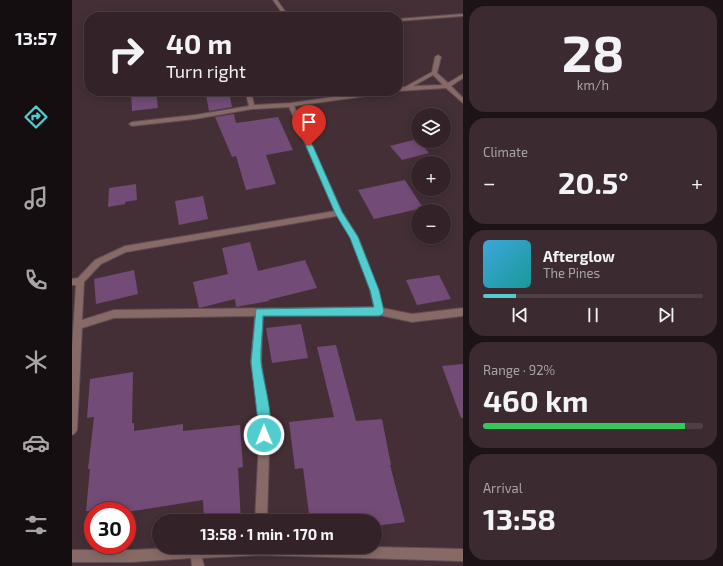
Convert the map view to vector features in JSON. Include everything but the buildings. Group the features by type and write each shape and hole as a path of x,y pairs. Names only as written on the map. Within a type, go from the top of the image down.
{"street":[{"path":"275,0 283,12"},
{"path":"403,20 463,15"},
{"path":"406,88 434,73 438,57"},
{"path":"434,73 463,101"},
{"path":"403,89 447,86 463,76"},
{"path":"249,96 252,107"},
{"path":"132,124 195,117 252,107 292,105 354,96"},
{"path":"292,105 339,213 354,237 374,290 379,311"},
{"path":"72,430 78,325 76,282 98,262 125,249 339,213"},
{"path":"78,325 114,314 379,311 412,318 463,312"},
{"path":"259,312 256,362 265,420 261,514"},
{"path":"382,552 463,555"},
{"path":"72,556 196,554 198,566"}],"route":[{"path":"264,435 265,420 256,362 259,312 379,311 374,290 354,237 339,213 309,146"}]}
